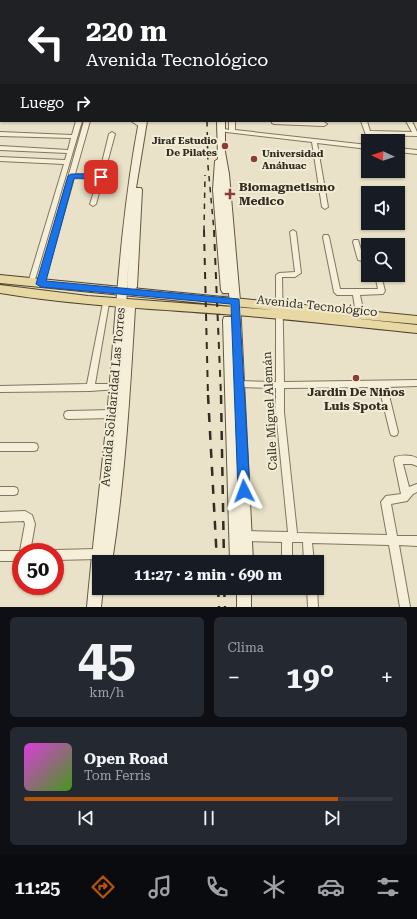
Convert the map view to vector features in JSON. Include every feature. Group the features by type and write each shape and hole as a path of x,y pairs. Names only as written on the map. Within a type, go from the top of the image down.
{"main road":[{"path":"221,122 221,152 225,174 239,384 246,555"},
{"name":"Avenida Solidaridad Las Torres","path":"102,555 115,387 127,289 134,172 143,123"},
{"path":"221,152 218,166 217,190 226,290"},
{"name":"Avenida Tecnológico","path":"1,284 36,283 103,290 127,289 233,311"},
{"name":"Avenida Tecnológico","path":"1,284 30,295 125,306 233,311 360,314 417,320"},
{"path":"102,303 105,296 103,290"},
{"name":"Avenida Solidaridad Las Torres","path":"103,555 113,514 121,441 125,306"},
{"path":"233,311 237,555"},
{"name":"Avenida Tecnológico","path":"280,311 417,329"},
{"name":"Avenida Solidaridad Las Torres","path":"95,607 97,595"},
{"name":"Avenida Solidaridad Las Torres","path":"95,607 98,595"}],"street":[{"path":"275,0 285,0"},
{"path":"36,283 39,257 79,122"},
{"path":"36,283 48,257 87,122"},
{"path":"232,122 232,131"},
{"path":"274,122 276,135"},
{"path":"297,122 320,123"},
{"path":"364,122 368,133 416,133"},
{"path":"410,122 416,133"},
{"path":"220,130 276,135 361,146"},
{"path":"0,134 74,137"},
{"path":"93,204 112,134"},
{"path":"314,141 324,207"},
{"path":"0,148 70,152"},
{"path":"405,151 417,152"},
{"path":"0,159 67,162"},
{"path":"71,176 101,177"},
{"name":"Calle Miguel Alemán","path":"288,555 290,538 280,386 279,274 295,275 298,273 293,232"},
{"path":"326,237 336,291 382,291 380,282"},
{"path":"356,242 361,258"},
{"path":"39,257 48,257"},
{"path":"356,292 360,314"},
{"path":"90,388 102,303"},
{"path":"382,383 394,432"},
{"path":"239,384 280,386 417,383"},
{"path":"0,389 115,387"},
{"path":"68,414 113,414"},
{"path":"0,447 34,447"},
{"path":"406,495 398,460 412,460 417,462"},
{"path":"405,607 386,502 388,500 399,499 417,488"},
{"path":"0,491 14,491"},
{"path":"0,517 24,516 29,518 30,524 27,543"},
{"path":"246,536 417,541"},
{"path":"307,538 308,555"},
{"path":"0,556 12,556"},
{"path":"64,556 92,557"},
{"path":"313,595 314,607"}],"tunnel":[{"path":"226,290 228,320"}],"railway":[{"path":"207,122 208,166 214,231"},
{"path":"204,230 205,175"},
{"path":"204,230 208,396"},
{"path":"214,230 221,396"},
{"path":"208,395 217,555"},
{"path":"221,395 224,555"},
{"path":"218,595 219,607"},
{"path":"224,595 225,607"}],"place":[{"name":"Jiraf Estudio De Pilates","path":"225,146"},
{"name":"Universidad Anáhuac","path":"254,159"},
{"name":"Biomagnetismo Medico","path":"230,194"},
{"name":"Jardin De Niños Luis Spota","path":"356,378"}],"route":[{"path":"101,177 71,176 41,284 235,301 244,491"}]}
